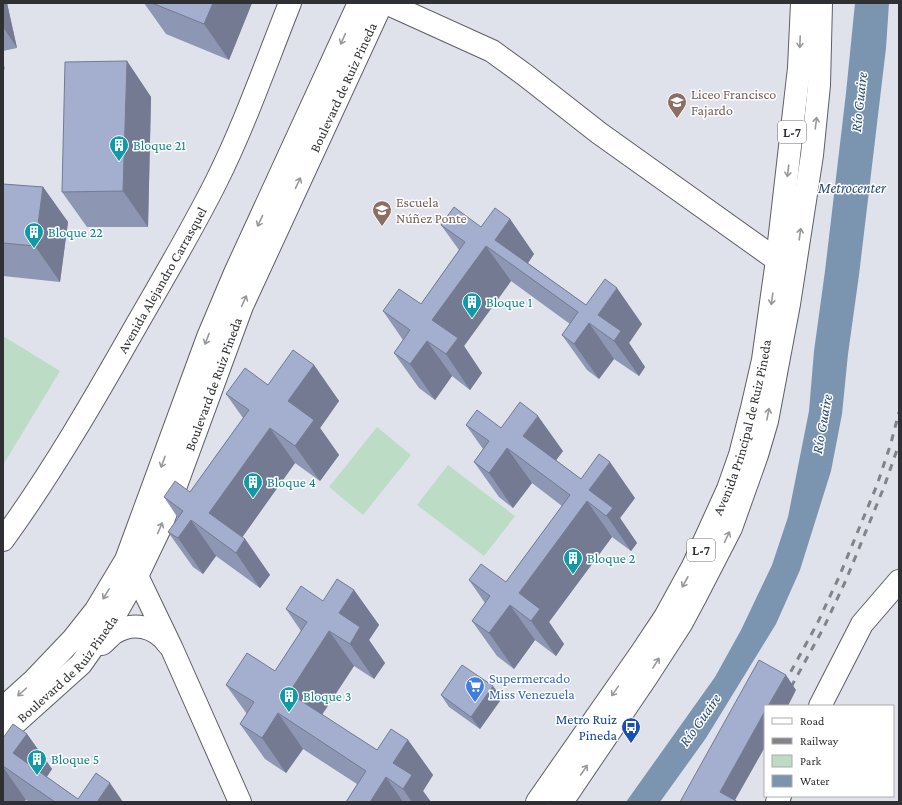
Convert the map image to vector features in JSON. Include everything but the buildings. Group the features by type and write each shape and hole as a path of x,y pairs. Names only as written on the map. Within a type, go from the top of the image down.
{"street":[{"name":"Avenida Alejandro Carrasquel","path":"3,540 32,500 89,408 180,249 216,182 249,108 290,3"},
{"name":"Boulevard de Ruiz Pineda","path":"3,734 81,664 112,620 136,567 208,337 232,280 359,3"},
{"name":"Boulevard de Ruiz Pineda","path":"3,708 33,681 73,639 96,610 136,567 161,526 242,306 382,3"},
{"path":"386,3 492,51 599,133 786,262"},
{"name":"Avenida Principal de Ruiz Pineda","path":"562,802 681,624 731,528 758,455 767,422 786,262 802,3"},
{"name":"Avenida Principal de Ruiz Pineda","path":"537,802 665,617 693,566 728,489 740,455 757,388 816,121 820,71 822,3"},
{"path":"136,567 240,802"},
{"path":"136,567 255,802"},
{"path":"821,705 862,624 899,581"},
{"path":"81,664 114,633 128,627 152,629 162,635 172,649"}],"green space":[{"path":"3,336 60,371 3,465"},
{"path":"377,427 411,455 363,515 329,487"},
{"path":"448,465 515,516 484,556 417,505"}],"water":[{"name":"Metrocenter","path":"855,3 889,3 886,48 848,354 842,414 831,471 800,570 776,624 706,738 660,802 626,802 715,677 741,630 772,565 788,517 809,411 814,351 846,93"}],"railway":[{"path":"784,684 817,624 839,577 877,485 891,443 899,412"},
{"path":"791,687 824,627 846,580 884,487 899,444"}],"place":[{"name":"Liceo Francisco Fajardo","path":"677,119"},
{"name":"Bloque 21","path":"119,162"},
{"name":"Escuela Núñez Ponte","path":"382,227"},
{"name":"Bloque 22","path":"34,249"},
{"name":"Bloque 1","path":"472,319"},
{"name":"Bloque 4","path":"253,499"},
{"name":"Bloque 2","path":"573,575"},
{"name":"Supermercado Miss Venezuela","path":"475,703"},
{"name":"Bloque 3","path":"289,713"},
{"name":"Metro Ruiz Pineda","path":"631,744"},
{"name":"Bloque 5","path":"37,776"}],"water label":[{"name":"Río Guaire","path":"859,102"},
{"name":"Río Guaire","path":"822,424"},
{"name":"Río Guaire","path":"700,720"}]}
